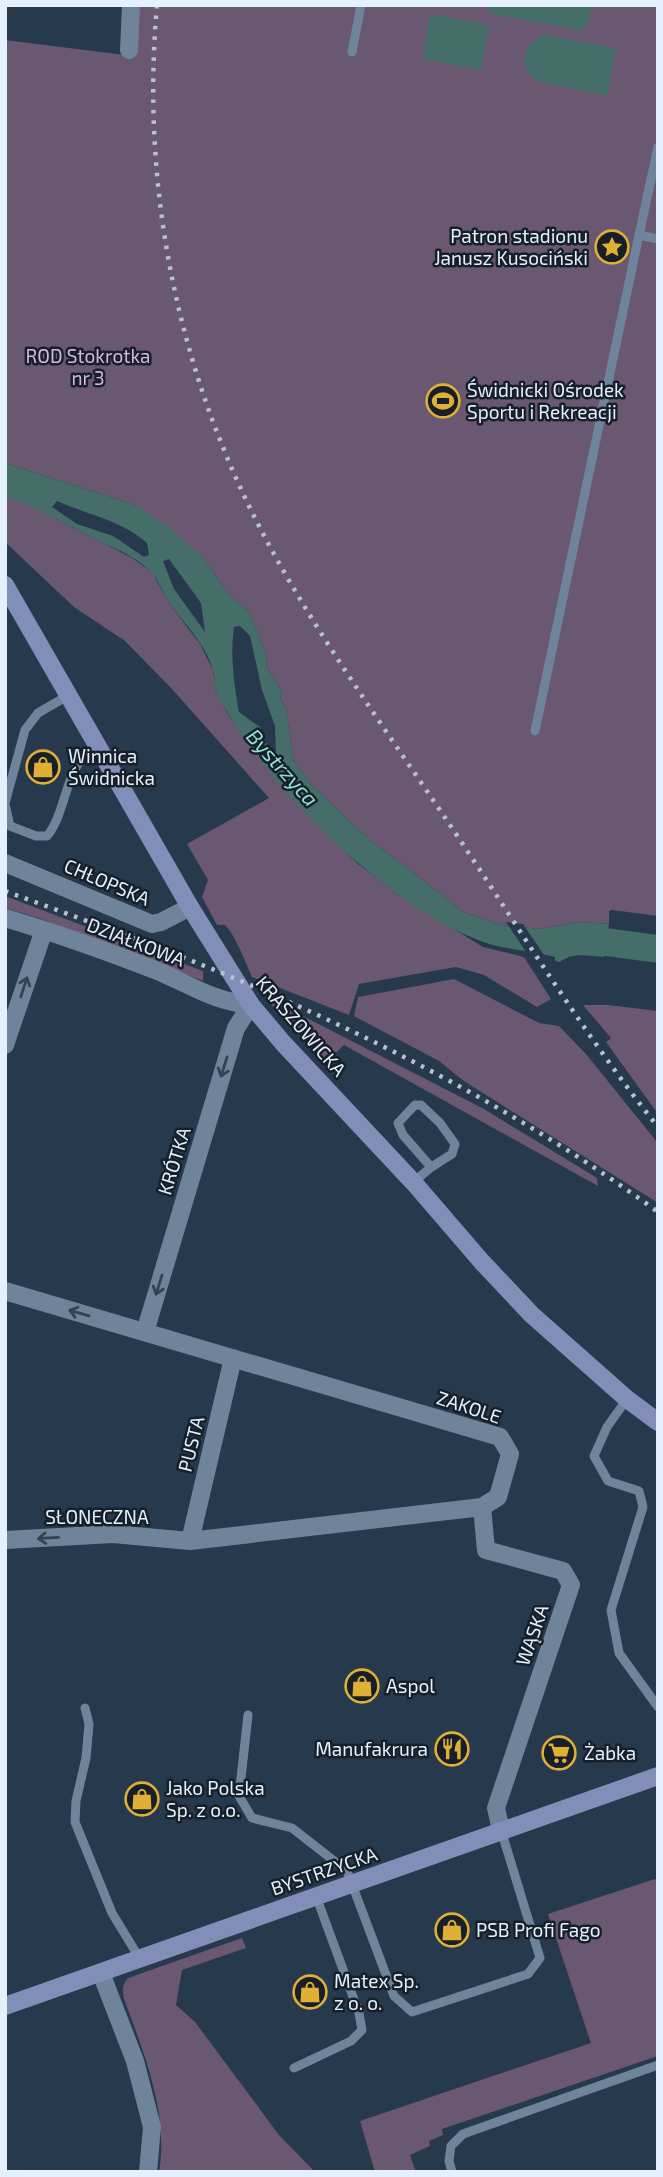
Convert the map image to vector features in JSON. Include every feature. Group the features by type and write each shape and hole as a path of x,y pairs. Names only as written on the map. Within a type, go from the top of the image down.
{"street":[{"path":"130,50 131,5"},
{"name":"KRASZOWICKA","path":"5,585 190,907 251,1005 532,1315 627,1399 658,1422"},
{"name":"CHŁOPSKA","path":"5,863 152,924 190,907"},
{"name":"DZIAŁKOWA","path":"5,918 179,980 205,995 229,1003 251,1005"},
{"path":"5,1045 44,930"},
{"name":"KRÓTKA","path":"145,1332 236,1028 251,1005"},
{"name":"ZAKOLE","path":"5,1291 500,1437 510,1454 498,1497 482,1507"},
{"name":"PUSTA","path":"190,1541 233,1358"},
{"path":"190,1541 482,1507"},
{"name":"WĄSKA","path":"482,1507 486,1550 563,1571 571,1585 496,1808 502,1830"},
{"name":"SŁONECZNA","path":"5,1540 113,1534 190,1541"},
{"name":"BYSTRZYCKA","path":"5,2006 658,1776"},
{"path":"101,1973 135,2061 152,2127 148,2172"}],"lane":[{"path":"352,52 361,5"},
{"path":"535,731 658,147"},
{"path":"639,236 658,239"},
{"path":"69,695 38,713 25,730 5,804 9,826 36,836 47,835 55,828 65,795 82,759 99,748"},
{"path":"414,1183 431,1167 452,1154 456,1144 445,1128 421,1105 415,1105 398,1123 403,1135 431,1167"},
{"path":"627,1399 607,1427 594,1456 608,1481 639,1491 643,1507 611,1610 619,1653 658,1707"},
{"path":"86,1708 89,1724 86,1758 76,1801 75,1822 112,1913 140,1959"},
{"path":"248,1715 239,1796 252,1818 292,1828 347,1871 394,1996 412,2012 528,1974 540,1958 502,1830"},
{"path":"294,2068 351,2041 362,2030 359,2013 316,1896"},
{"path":"453,2172 449,2161 451,2146 463,2134 658,2065"}],"green space":[{"name":"Świdnicki Ośrodek Sportu i Rekreacji","path":"139,5 658,5 658,916 612,910 609,911 609,924 579,922 541,929 501,925 463,912 374,844 310,784 293,760 286,708 280,699 282,692 266,666 267,656 249,612 229,594 201,556 135,505 5,463 5,40 133,56"},
{"path":"5,496 32,506 132,558 152,572 169,603 200,644 213,670 216,692 229,716 262,762 304,811 357,863 396,893 483,947 524,957 551,999 537,1007 484,975 456,967 359,984 349,1015 252,977 232,935 225,925 217,925 202,897 208,880 187,844 269,798 172,689 125,641 74,607 5,542"},
{"path":"5,896 203,971 203,981 41,919 5,908"},
{"path":"454,979 539,1023 559,1026 586,1054 657,1142 658,1203 464,1081 439,1061 354,1016 358,997"},
{"path":"264,996 484,1109 597,1178 598,1186 344,1045 324,1064"},
{"path":"583,1005 658,1011 658,1114 606,1042 611,1038"},
{"path":"655,1879 658,1881 658,2056 442,2129 443,2135 429,2141 430,2146 410,2155 416,2172 375,2172 360,2121 591,2043 548,1914"},
{"path":"242,1938 246,1948 182,1970 176,2005 195,2022 279,2135 315,2172 159,2172 161,2128 158,2106 124,1999 124,1985 128,1978"}],"water":[{"path":"487,5 592,5 588,24 580,30 492,14"},
{"path":"430,14 489,25 481,70 422,59"},
{"path":"545,35 616,48 607,96 540,82 533,77 525,64 526,50 530,44"},
{"path":"5,463 135,505 168,527 201,556 229,594 249,612 267,656 266,666 282,692 280,699 286,708 293,760 310,784 374,844 463,912 501,925 541,929 579,922 609,924 604,957 576,956 560,962 555,961 555,957 478,940 443,923 371,873 303,810 247,743 218,696 213,670 205,652 170,604 151,572 127,555 5,496","holes":["57,501 137,535 147,543 149,555 144,557 113,536 77,524 52,507","169,559 201,603 205,632 174,589 163,561","240,626 250,636 262,690 275,726 276,754 266,743 260,727 239,712 233,670 234,627"]}],"pier":[{"path":"506,922 523,924 546,958 528,955"}],"waterway":[{"name":"Bystrzyca","path":"569,940 658,949"}],"railway":[{"path":"157,5 153,77 155,148 162,219 174,288 214,425 242,490 274,554 337,658 577,1016 658,1127"},
{"path":"5,891 207,967 373,1042 472,1093 519,1121 613,1180 658,1212"}],"place":[{"name":"Patron stadionu Janusz Kusociński","path":"612,247"},
{"name":"Świdnicki Ośrodek Sportu i Rekreacji","path":"443,401"},
{"name":"Winnica Świdnicka","path":"43,767"},
{"name":"Aspol","path":"362,1686"},
{"name":"Manufakrura","path":"452,1749"},
{"name":"Żabka","path":"559,1753"},
{"name":"Jako Polska Sp. z o.o.","path":"142,1799"},
{"name":"PSB Profi Fago","path":"452,1930"},
{"name":"Matex Sp. z o. o.","path":"310,1992"}],"park label":[{"name":"ROD Stokrotka nr 3","path":"88,367"}]}
